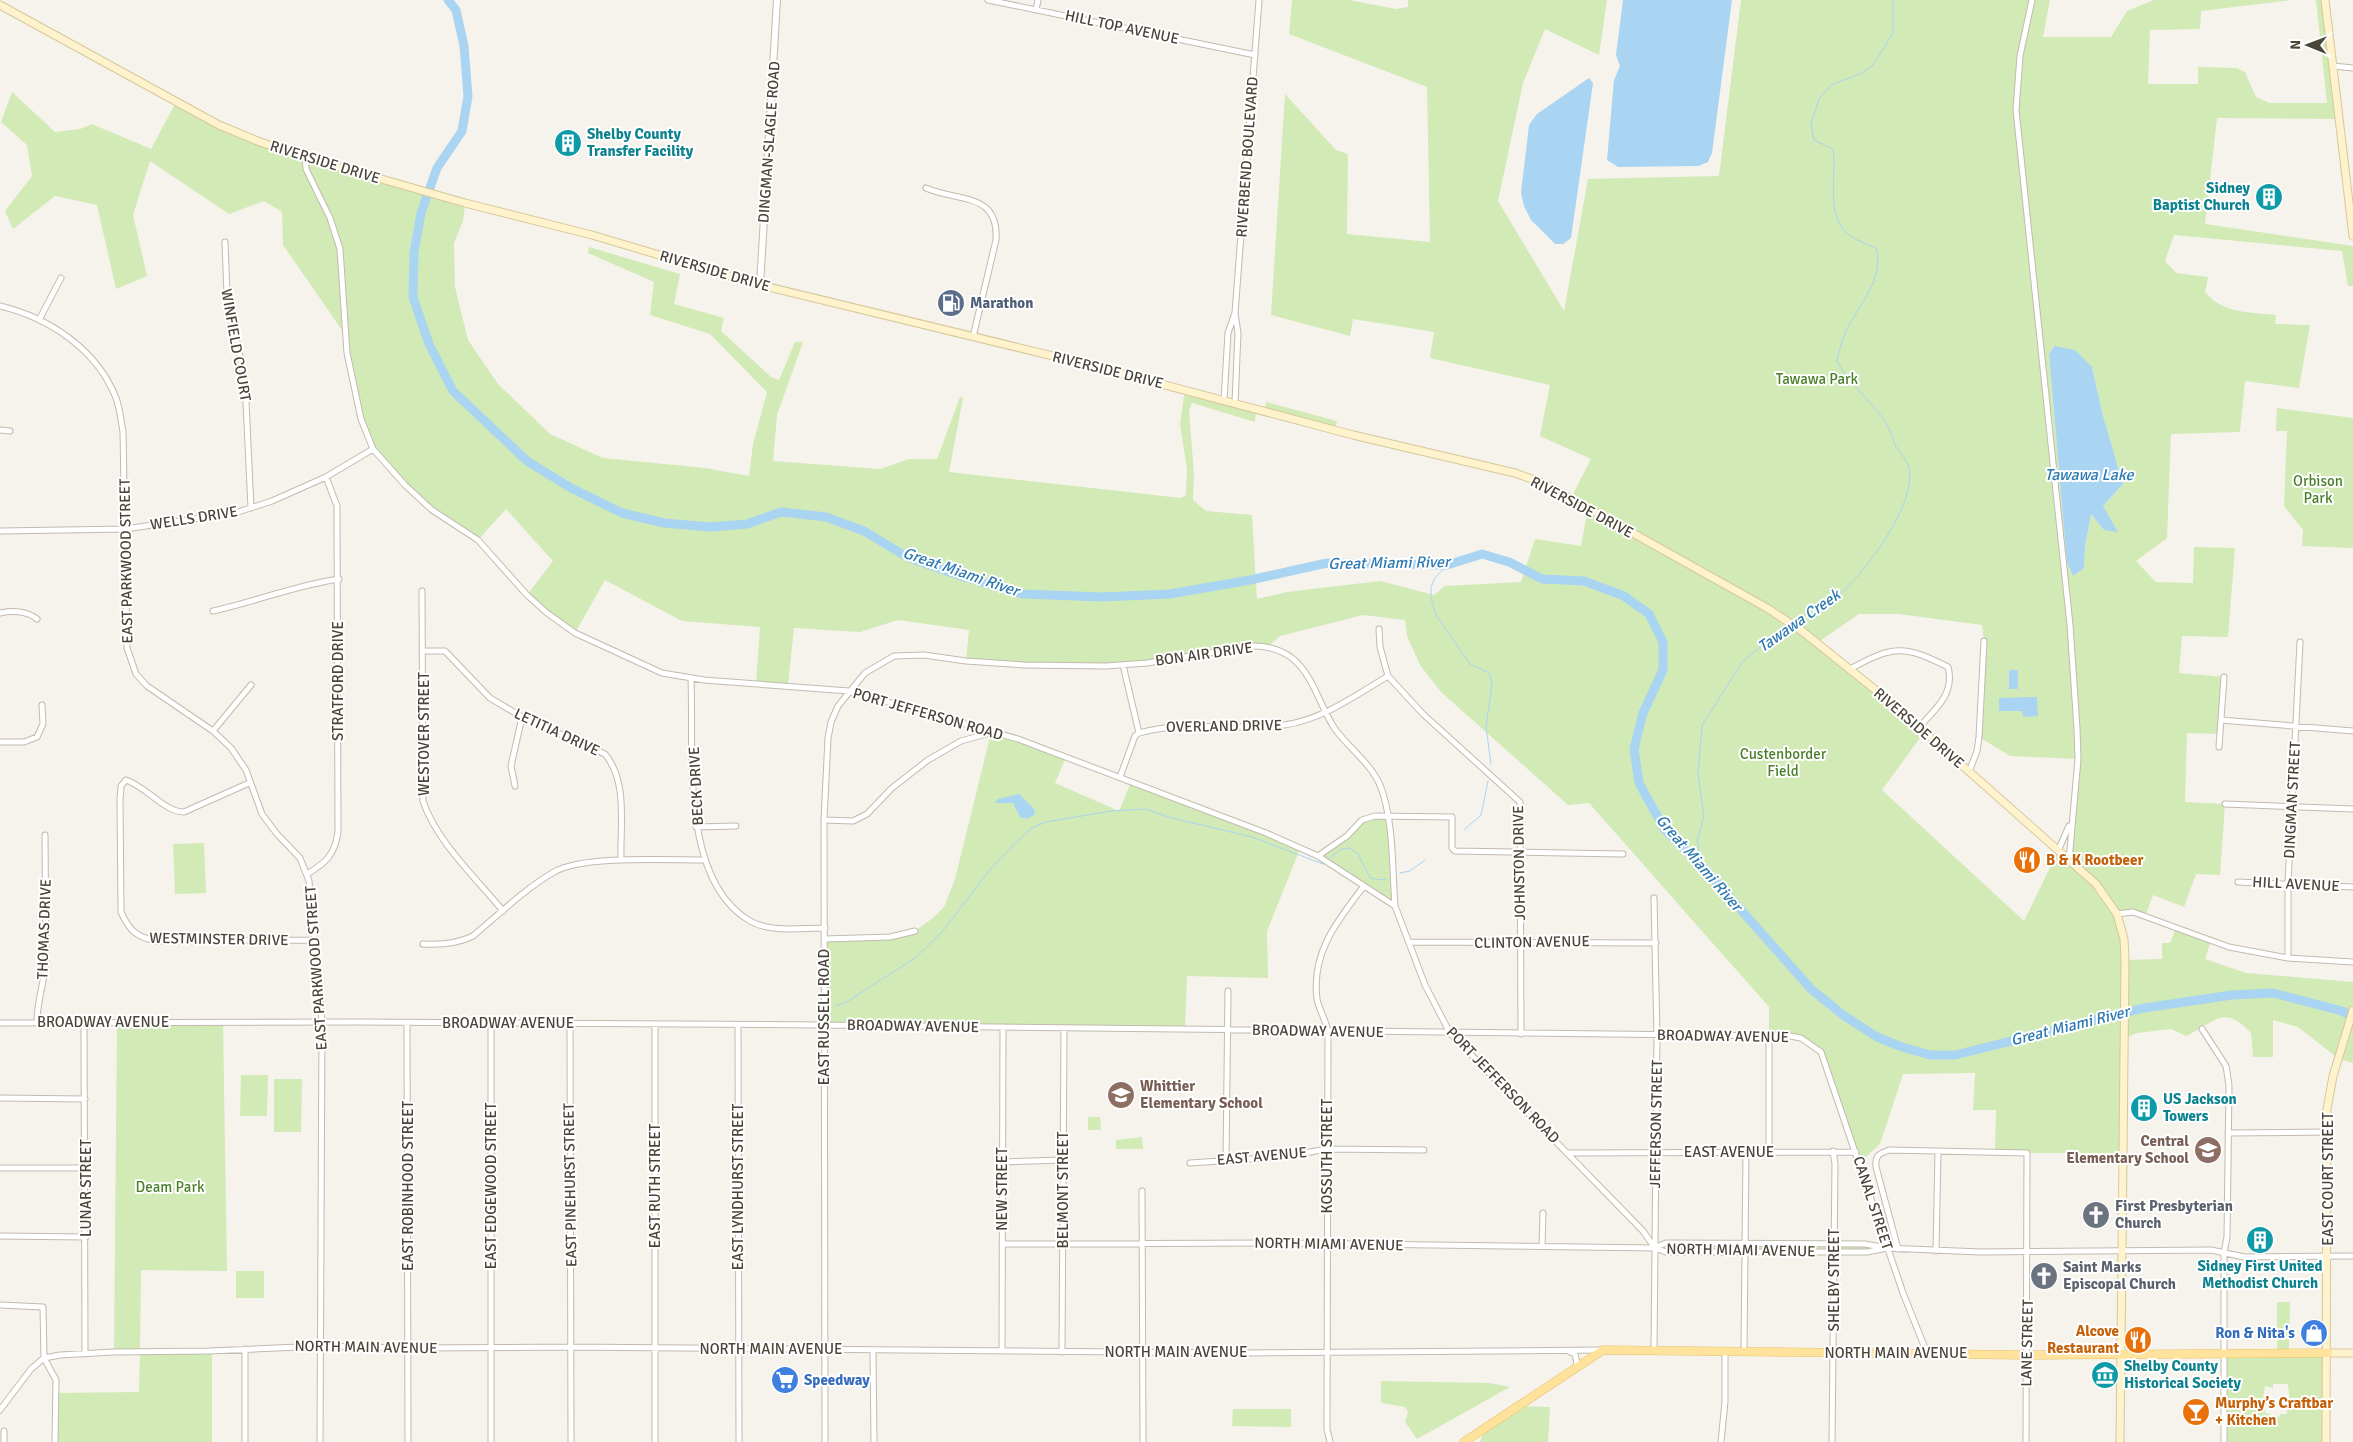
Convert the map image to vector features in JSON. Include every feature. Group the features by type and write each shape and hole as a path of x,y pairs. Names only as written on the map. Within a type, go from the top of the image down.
{"main road":[{"path":"2325,0 2353,236"},
{"name":"RIVERSIDE DRIVE","path":"0,5 219,125 260,142 305,157 465,203 592,234 760,284 1224,400 1361,437 1515,473 1545,484 1767,608 1802,631 1920,726 2096,884 2117,914 2124,939 2125,960 2122,1039 2120,1442"},
{"name":"EAST COURT STREET","path":"2326,1442 2329,1090 2353,1010"},
{"path":"1464,1442 1603,1350"},
{"name":"NORTH MAIN AVENUE","path":"1603,1350 2026,1355 2121,1353 2328,1354"},
{"path":"2328,1354 2353,1353"},
{"path":"1480,1442 1480,1436 1490,1426"}],"street":[{"name":"DINGMAN-SLAGLE ROAD","path":"760,284 777,0"},
{"name":"HILL TOP AVENUE","path":"988,0 1255,54"},
{"path":"1036,10 1038,0"},
{"name":"RIVERBEND BOULEVARD","path":"1235,313 1259,0"},
{"path":"2032,0 2020,56 2016,110 2070,625 2078,754 2071,821 2070,861"},
{"path":"2333,66 2353,68"},
{"name":"PORT JEFFERSON ROAD","path":"305,157 306,169 330,218 340,249 347,353 361,419 373,449 404,485 432,510 478,540 527,594 575,633 662,673 691,679 849,691 991,733 1018,739 1266,833 1318,856 1395,906 1425,986 1450,1033 1643,1231 1655,1248"},
{"path":"2345,174 2353,175"},
{"path":"926,188 970,199 986,207 993,216 996,240 973,337"},
{"name":"WINFIELD COURT","path":"225,242 227,294 245,381 251,508"},
{"path":"39,320 61,278"},
{"name":"EAST PARKWOOD STREET","path":"0,306 39,320 78,344 102,371 116,398 123,432 127,648 136,674 147,686 213,731 231,748 246,770 249,783 262,814 276,834 300,858 307,874 322,1022 320,1442"},
{"path":"1224,400 1228,333 1235,313"},
{"path":"1235,313 1238,333 1235,403"},
{"path":"0,430 10,431"},
{"name":"WELLS DRIVE","path":"0,531 125,529 202,519 251,508 326,477 373,449"},
{"name":"STRATFORD DRIVE","path":"307,874 332,856 338,832 339,579 337,506 326,477"},
{"path":"213,611 247,603 314,582 339,579"},
{"name":"WESTOVER STREET","path":"422,591 424,650 423,801 427,812 442,836 503,911"},
{"path":"0,613 23,612 31,614 37,619"},
{"name":"JOHNSTON DRIVE","path":"1379,629 1380,647 1388,676 1423,714 1520,802 1521,1034"},
{"path":"1969,772 1977,751 1979,737 1984,641"},
{"name":"DINGMAN STREET","path":"2288,958 2288,884 2300,642"},
{"name":"BON AIR DRIVE","path":"849,691 865,673 879,664 894,656 910,654 966,662 1024,665 1123,665 1253,646 1269,646 1293,659 1307,676 1335,728 1380,784 1387,816 1395,906"},
{"name":"LETITIA DRIVE","path":"424,650 445,651 490,698 522,717 605,754 614,765 620,786 621,860"},
{"path":"1850,669 1889,650 1908,650 1948,667 1951,684 1942,703 1920,726"},
{"path":"1120,777 1135,736 1139,733 1123,665"},
{"name":"OVERLAND DRIVE","path":"1139,733 1160,727 1182,724 1240,728 1287,725 1326,712 1388,676"},
{"path":"2219,748 2224,677"},
{"name":"BECK DRIVE","path":"691,679 693,796 696,827 705,860 713,879 730,906 750,921 781,929 825,928"},
{"path":"213,731 251,685"},
{"name":"EAST RUSSELL ROAD","path":"825,1442 824,820 828,738 831,722 838,706 849,691"},
{"path":"0,742 24,742 38,737 43,724 42,705"},
{"path":"515,786 511,766 522,717"},
{"path":"2222,720 2353,731"},
{"path":"824,820 853,821 867,814 892,788 928,760 961,741 991,733"},
{"name":"WESTMINSTER DRIVE","path":"249,783 184,812 175,812 138,784 126,780 121,786 120,800 120,906 128,928 137,936 156,941 315,940"},
{"path":"2225,804 2353,810"},
{"path":"1318,856 1347,836 1362,820 1375,816 1452,817 1452,848 1455,851 1623,854"},
{"path":"2058,851 2071,821"},
{"path":"696,827 736,826"},
{"name":"THOMAS DRIVE","path":"37,1022 37,1004 45,977 46,962 45,835"},
{"path":"423,944 444,945 463,941 473,936 503,911 559,870 591,863 621,860 705,860"},
{"name":"HILL AVENUE","path":"2238,882 2353,887"},
{"name":"KOSSUTH STREET","path":"1330,1442 1326,1428 1328,1351 1328,1032 1318,1002 1318,961 1322,948 1337,921 1364,886"},
{"name":"JEFFERSON STREET","path":"1654,898 1656,943 1654,1350"},
{"path":"2117,914 2133,912 2229,947 2288,958 2353,962"},
{"path":"824,939 890,937 915,931"},
{"name":"CLINTON AVENUE","path":"1409,942 1656,943"},
{"path":"1226,1160 1228,991"},
{"name":"LUNAR STREET","path":"84,1022 86,1168 85,1354"},
{"name":"BROADWAY AVENUE","path":"0,1023 322,1022 824,1025 1769,1036 1801,1038 1821,1052"},
{"name":"EAST ROBINHOOD STREET","path":"407,1023 408,1442"},
{"name":"EAST EDGEWOOD STREET","path":"491,1024 491,1442"},
{"name":"EAST PINEHURST STREET","path":"570,1024 571,1442"},
{"name":"EAST RUTH STREET","path":"655,1024 655,1442"},
{"name":"EAST LYNDHURST STREET","path":"738,1025 739,1442"},
{"name":"NEW STREET","path":"1002,1351 1003,1027"},
{"name":"BELMONT STREET","path":"1062,1352 1064,1028"},
{"path":"2202,1029 2226,1066 2228,1085 2224,1253 2224,1442"},
{"path":"1769,1036 1769,1152"},
{"name":"CANAL STREET","path":"1821,1052 1887,1248 1927,1353"},
{"path":"0,1098 85,1099"},
{"path":"2228,1133 2328,1132"},
{"name":"EAST AVENUE","path":"1190,1163 1281,1157 1327,1149 1424,1150"},
{"path":"1898,1249 1875,1158 1888,1150 1938,1152 1936,1251"},
{"name":"SHELBY STREET","path":"1832,1442 1835,1178 1833,1151"},
{"path":"1744,1351 1746,1152"},
{"name":"EAST AVENUE","path":"1568,1153 1856,1152"},
{"name":"LANE STREET","path":"1938,1152 2027,1153 2026,1442"},
{"path":"1002,1162 1063,1160"},
{"path":"0,1168 86,1168"},
{"path":"1142,1191 1142,1442"},
{"path":"1542,1246 1543,1212"},
{"path":"0,1236 86,1236"},
{"name":"NORTH MIAMI AVENUE","path":"1002,1244 1142,1243 1542,1246 1655,1248 1666,1252 1867,1252 1887,1248"},
{"name":"NORTH MIAMI AVENUE","path":"1655,1248 1666,1243 1866,1244 1887,1248 1936,1251 2211,1250 2244,1257 2353,1256"},
{"path":"0,1305 43,1307 44,1358 56,1380 55,1442"},
{"name":"NORTH MAIN AVENUE","path":"44,1358 85,1354 321,1346 1062,1352 1328,1351 1433,1353 1603,1350"},
{"path":"245,1349 245,1442"},
{"path":"873,1350 874,1442"},
{"path":"1568,1351 1575,1354 1577,1359 1573,1370"},
{"path":"1721,1442 1725,1402 1725,1351"},
{"path":"0,1410 31,1369 44,1358"},
{"path":"4,1430 4,1442"}],"green space":[{"path":"1292,0 1349,0 1396,9 1408,7 1408,0 1607,0 1599,55 1545,29 1523,83 1498,201 1564,311 1588,179 1719,176 1741,0 2050,0 2043,37 2111,37 2127,11 2154,0 2292,0 2201,11 2200,29 2150,30 2148,84 2198,84 2198,67 2236,68 2245,72 2256,97 2269,103 2327,103 2316,0 2325,0 2338,119 2217,118 2205,224 2353,246 2353,286 2348,286 2342,251 2174,235 2165,261 2176,273 2208,277 2205,292 2212,299 2229,308 2238,311 2276,315 2275,324 2310,325 2299,388 2245,381 2240,432 2171,434 2167,538 2136,561 2156,582 2193,583 2194,547 2235,548 2228,637 2182,636 2179,673 2224,677 2220,734 2187,733 2185,802 2225,804 2220,875 2196,874 2184,907 2153,895 2145,917 2133,912 2117,914 2125,960 2162,959 2162,943 2170,943 2176,928 2211,941 2205,959 2246,973 2353,982 2353,1063 2339,1059 2298,1027 2273,1020 2273,1057 2253,1057 2251,1033 2241,1024 2226,1017 2212,1021 2186,1036 2171,1029 2137,1033 2123,1039 2122,1153 1995,1153 1996,1110 1973,1110 1975,1073 1903,1074 1880,1144 1859,1163 1821,1052 1801,1038 1769,1036 1769,1007 1589,803 1568,805 1441,692 1420,665 1407,636 1405,620 1363,615 1280,636 1269,646 1106,666 966,661 969,630 898,620 860,632 794,628 788,685 756,683 760,627 682,621 605,580 575,633 527,595 553,561 506,509 478,540 432,510 373,449 361,419 346,336 283,245 282,212 264,201 229,214 150,161 133,215 147,276 116,289 97,205 55,196 13,229 5,211 32,176 27,145 1,122 12,92 55,132 80,129 92,124 151,149 176,102 260,142 465,203 463,221 454,243 455,287 468,340 498,384 550,434 603,458 705,468 749,476 753,444 767,392 710,334 650,315 654,282 588,253 589,247 680,274 674,304 724,318 721,331 771,377 779,380 795,342 803,342 777,415 773,461 880,469 909,459 937,459 960,397 963,398 949,472 1181,498 1186,495 1187,469 1180,424 1185,390 1256,409 1255,422 1192,403 1189,411 1194,475 1193,500 1206,511 1252,515 1257,599 1287,592 1380,581 1434,595 1445,586 1521,582 1535,539 1581,546 1588,508 1571,498 1591,459 1540,436 1550,385 1430,358 1434,332 1353,319 1350,336 1271,315 1285,94 1336,150 1348,154 1347,234 1430,242 1427,87 1289,34","holes":["2053,346 2092,367 2103,416 2123,484 2103,506 2117,531 2104,530 2091,514 2085,546 2084,568 2073,576 2067,563 2049,354","1859,614 1899,614 1982,625 1984,641 1979,737 2010,756 2078,759 2069,861 2058,851 2024,921 1882,790 1925,731 1817,643"]},
{"path":"1266,402 1337,421 1335,430 1265,411"},
{"name":"Orbison Park","path":"2277,408 2353,418 2353,548 2302,546 2303,530 2284,506 2287,431 2276,431"},
{"path":"991,733 1066,757 1055,783 1119,811 1131,782 1300,849 1267,931 1268,978 1187,976 1185,1029 824,1025 824,939 890,937 915,931 944,907 955,879"},
{"path":"1387,816 1395,906 1318,856 1347,836 1362,820"},
{"path":"204,843 206,893 175,894 173,844"},
{"name":"Deam Park","path":"117,1022 223,1022 227,1271 141,1270 140,1352 114,1352"},
{"path":"241,1075 268,1075 267,1116 240,1116"},
{"path":"274,1079 302,1079 301,1132 274,1132"},
{"path":"1088,1117 1100,1117 1101,1130 1088,1130"},
{"path":"1142,1137 1143,1149 1116,1149 1116,1140"},
{"path":"1666,1243 1833,1244 1887,1248 1867,1252 1666,1252 1655,1248"},
{"path":"236,1271 264,1271 264,1298 236,1298"},
{"path":"2277,1302 2290,1302 2289,1353 2328,1353 2326,1442 2224,1442 2225,1354 2277,1353","holes":["2273,1384 2288,1384 2290,1404 2288,1405 2287,1414 2280,1414 2280,1417 2265,1413 2265,1405 2262,1404 2265,1386 2273,1388"]},
{"path":"212,1351 212,1442 55,1442 56,1393 139,1392 140,1352"},
{"path":"1381,1381 1490,1383 1510,1387 1417,1439 1405,1422 1408,1412 1405,1407 1381,1403"},
{"path":"1520,1406 1550,1407 1548,1442 1480,1442 1483,1433"},
{"path":"1233,1409 1291,1409 1291,1427 1232,1426"}],"water":[{"path":"1623,0 1732,0 1712,153 1708,162 1698,166 1618,167 1607,160 1614,80 1620,66 1616,55"},
{"path":"1589,78 1593,83 1571,238 1563,244 1555,244 1531,220 1524,206 1521,193 1529,125 1537,114"},
{"name":"Tawawa Lake","path":"2054,346 2075,350 2092,367 2103,416 2123,484 2103,506 2118,532 2104,530 2091,514 2085,546 2084,568 2073,576 2067,563 2049,354"},
{"path":"2009,670 2018,670 2018,689 2009,689"},
{"path":"2037,697 2038,716 2023,717 2022,711 1999,711 1999,698"},
{"path":"1019,794 1035,810 1034,815 1027,819 1020,817 1013,803 995,803 998,799"}],"waterway":[{"name":"Great Miami River","path":"448,0 456,10 464,46 468,96 462,131 437,168 421,213 414,253 413,297 429,344 453,391 527,461 571,488 622,513 664,523 710,527 747,524 781,512 826,517 864,531 907,557 961,576 1023,594 1102,597 1170,594 1250,580 1327,563 1447,565 1482,554 1509,562 1542,579 1584,581 1624,596 1649,614 1663,642 1663,670 1643,713 1634,749 1639,783 1665,830 1703,867 1811,989 1843,1015 1877,1037 1930,1055 1955,1055 2144,1008 2232,995 2273,993 2342,1011 2353,1017"},
{"name":"Tawawa Creek","path":"1793,622 1828,603 1845,590 1858,575 1886,538 1897,518 1906,498 1910,480 1908,464 1896,448 1892,434 1885,421 1849,380 1837,361 1846,331 1874,281 1878,259 1876,248 1851,236 1841,226 1834,206 1833,149 1814,140 1811,124 1819,99 1831,85 1862,73 1873,65 1893,33 1893,0"},
{"path":"1447,565 1435,578 1431,587 1431,598 1436,615 1470,664 1489,673 1492,683 1486,727 1491,764"},
{"name":"Tawawa Creek","path":"1703,867 1697,841 1704,816 1698,774 1702,725 1743,661 1787,625"},
{"path":"1464,830 1481,815 1488,781"},
{"path":"835,1006 845,1003 915,958 942,932 988,872 1015,843 1032,828 1046,822 1111,811 1146,809 1168,817 1252,837 1323,864"},
{"path":"1331,857 1341,849 1350,848 1358,854 1370,878 1386,879"},
{"path":"1400,873 1410,871 1425,860"}],"place":[{"name":"Shelby County Transfer Facility","path":"568,143"},
{"name":"Sidney Baptist Church","path":"2269,197"},
{"name":"Marathon","path":"951,303"},
{"name":"B & K Rootbeer","path":"2027,860"},
{"name":"Whittier Elementary School","path":"1121,1095"},
{"name":"US Jackson Towers","path":"2144,1108"},
{"name":"Central Elementary School","path":"2208,1150"},
{"name":"First Presbyterian Church","path":"2096,1215"},
{"name":"Sidney First United Methodist Church","path":"2260,1240"},
{"name":"Saint Marks Episcopal Church","path":"2044,1276"},
{"name":"Ron & Nita's","path":"2314,1333"},
{"name":"Alcove Restaurant","path":"2138,1340"},
{"name":"Shelby County Historical Society","path":"2105,1375"},
{"name":"Speedway","path":"785,1380"},
{"name":"Murphy’s Craftbar + Kitchen","path":"2196,1412"}],"park label":[{"name":"Tawawa Park","path":"1817,379"},
{"name":"Custenborder Field","path":"1783,762"}]}
